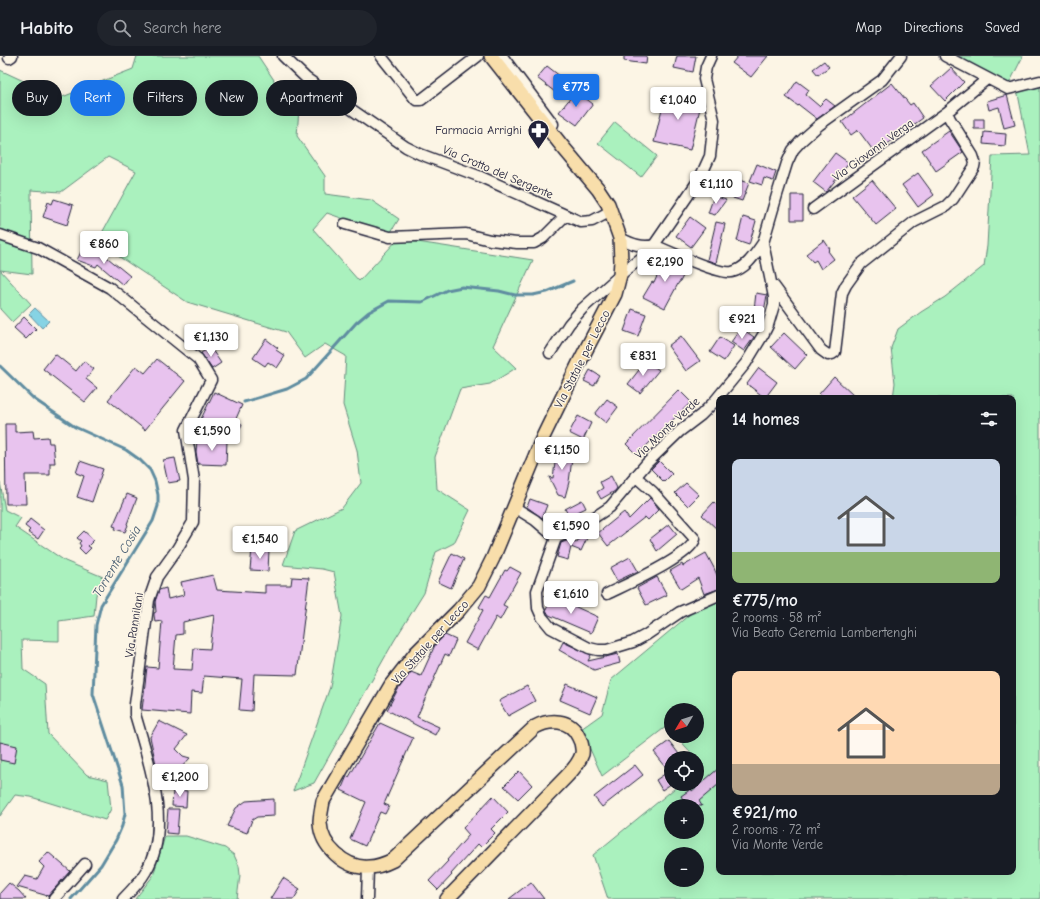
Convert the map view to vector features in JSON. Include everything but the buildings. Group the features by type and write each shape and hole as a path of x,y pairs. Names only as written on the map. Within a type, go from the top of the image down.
{"main road":[{"name":"Via Statale per Lecco","path":"447,899 579,762 582,748 580,740 576,731 569,725 562,722 553,721 543,722 535,727 393,860 380,866 368,868 357,866 347,863 337,856 328,845 320,825 320,814 324,801 390,685 416,654 459,610 479,586 493,558 543,437 615,294 620,275 621,261 620,238 608,204 598,189 491,56"}],"street":[{"name":"Via Crotto del Sergente","path":"283,56 306,78 406,147 420,154 481,177 581,222 592,221 611,211"},
{"path":"381,56 416,100 421,100 478,56"},
{"path":"502,56 553,124 550,130"},
{"path":"550,353 569,324 582,310 620,275 645,255 654,245 700,178 710,156 714,120 704,80 706,68 711,56"},
{"path":"620,238 633,244 646,247 654,245 710,268 732,272 748,263 763,243 776,195 793,150 819,125 882,80 901,56"},
{"path":"945,56 987,79 1008,88 1040,81"},
{"name":"Via Giovanni Verga","path":"813,209 947,112 987,79"},
{"path":"772,285 821,350 828,355 835,352 842,293 861,264 914,222 946,206 953,199 974,167 975,162 973,156 947,112"},
{"path":"345,224 390,237 466,234 490,240 534,243 543,238 566,215"},
{"name":"Via Pannilani","path":"0,235 38,248 110,288 198,358 211,380 186,430 194,480 193,522 157,577 149,600 135,704 135,714 155,788 158,813 158,831 155,850 147,870 123,899"},
{"name":"Via Monte Verde","path":"720,395 746,363 768,325 774,305 772,285 763,243"},
{"name":"Via Monte Verde","path":"556,538 575,530 610,507 635,476 680,431 701,415 716,400"},
{"name":"Via Monte Verde","path":"607,594 662,566 689,548 695,542 694,536 653,492 635,476"},
{"path":"514,507 535,520 556,538 537,591 538,608 542,617 551,628 594,650 606,650 633,642 646,636 680,612 716,596"},
{"path":"54,899 85,864"},
{"path":"367,899 368,868"}],"green space":[{"path":"137,56 258,56 274,80 266,80 266,116 298,116 297,136 325,176 325,194 371,200 399,219 389,235 327,213 313,229 359,281 398,239 533,260 493,346 516,368 490,384 460,389 435,457 437,489 470,510 454,543 436,552 424,593 394,641 314,783 293,791 330,687 342,616 334,572 322,569 283,565 295,531 342,508 361,483 357,450 343,405 346,356 325,344 305,358 286,332 187,302 97,242 136,171 108,157 61,192 31,190 32,274 0,270 0,70 21,80 12,80 12,116 62,116 62,97 70,94 70,116 125,116 125,80 105,80 133,69"},
{"path":"954,56 1023,56 1007,88"},
{"path":"1040,85 1040,899 608,899 593,855 671,791 704,791 704,751 690,751 682,743 704,743 704,703 664,703 664,728 602,776 581,729 602,714 611,680 695,610 716,600 716,875 1016,875 1016,395 893,395 895,383 891,348 898,329 945,297 984,266 987,246 992,156 1030,155 1017,89"},
{"path":"615,122 657,156 641,177 598,143"},
{"path":"0,270 31,304 12,322 0,309"},
{"path":"0,482 5,510 21,518 15,527 65,561 103,577 96,595 94,616 59,621 59,641 22,640 23,669 45,684 48,734 87,775 108,780 111,809 105,820 31,797 15,795 0,816"},
{"path":"165,836 186,836 225,848 234,855 239,866 240,875 237,899 135,899 153,876"}],"water":[{"path":"35,308 49,321 42,328 29,314"}],"waterway":[{"path":"244,402 287,389 306,379 356,323 369,312 389,301 422,302 447,290 462,287 499,291 515,295 533,295 547,292 573,281"},
{"name":"Torrente Cosia","path":"0,366 34,399 75,427 126,450 140,460 150,470 155,481 158,495 158,506 153,521 101,605 96,625 93,694 123,785 125,814 116,840 101,865 71,899"}],"place":[{"name":"Farmacia Arrighi","path":"538,150"}]}
